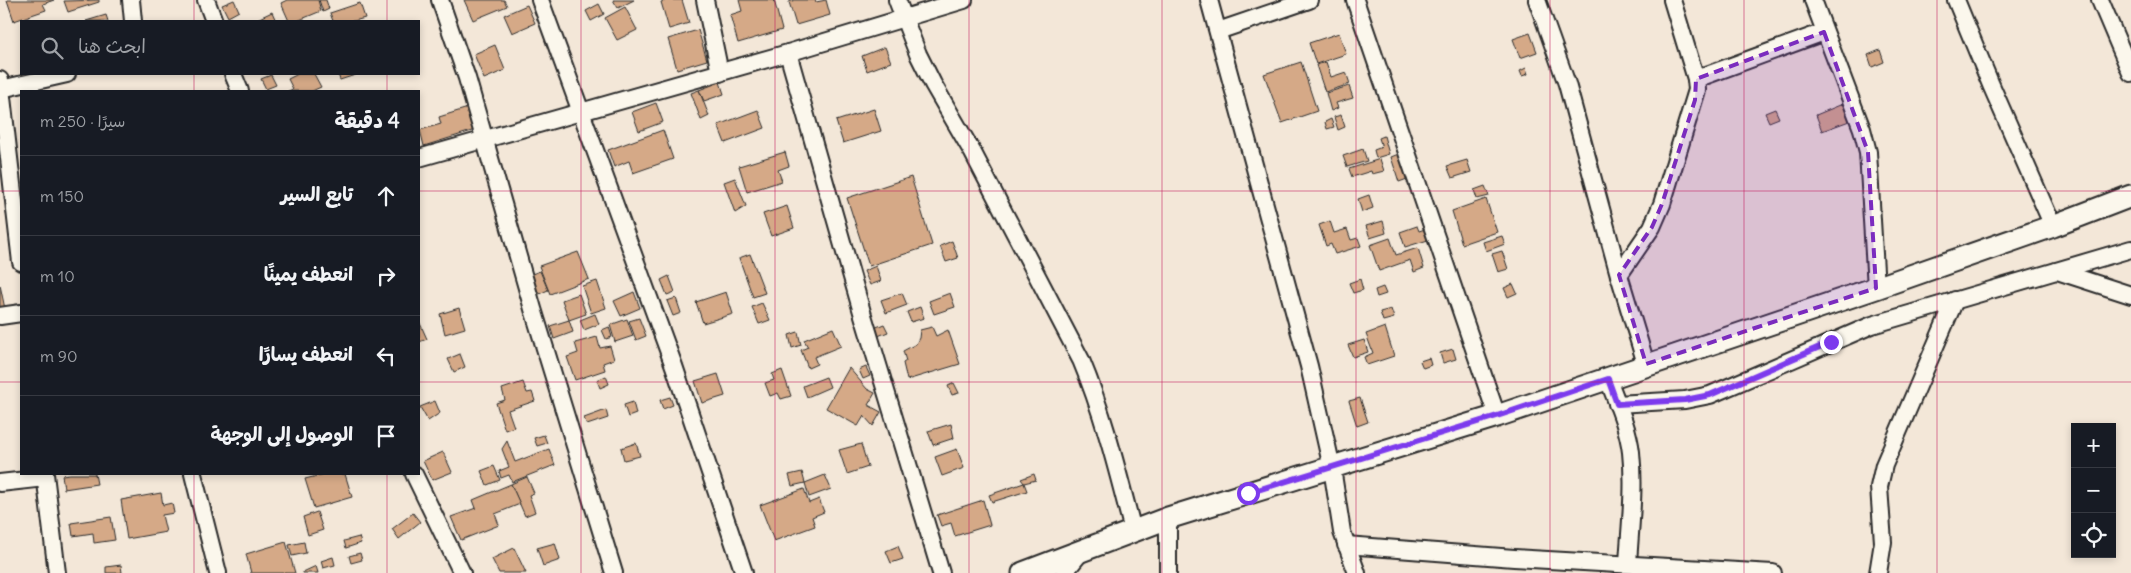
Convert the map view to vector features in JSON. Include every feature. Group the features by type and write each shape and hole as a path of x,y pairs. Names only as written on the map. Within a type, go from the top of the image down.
{"street":[{"path":"131,0 133,20"},
{"path":"206,0 214,20"},
{"path":"440,0 467,78 533,309 614,573"},
{"path":"540,0 674,366 744,573"},
{"path":"705,0 720,73"},
{"path":"897,0 918,54 933,84 973,153 1081,360 1103,419 1133,531"},
{"path":"420,158 720,73 964,0"},
{"path":"1208,0 1307,356 1332,468 1342,532 1357,573"},
{"path":"1218,31 1309,0"},
{"path":"1355,0 1497,416"},
{"path":"1537,0 1567,84 1619,275 1646,364"},
{"path":"1619,275 1652,227 1662,204 1697,90 1696,78 1672,0"},
{"path":"1813,0 1862,129 1868,152 1876,288"},
{"path":"1956,0 1990,85 2053,226"},
{"path":"2100,0 2131,73"},
{"path":"1696,78 1824,32"},
{"path":"788,53 862,312 941,573"},
{"path":"20,253 1,84 60,75"},
{"path":"234,75 240,90"},
{"path":"1023,573 1168,518 1497,416 1608,379 1646,364 1876,288 2053,226 2131,196"},
{"path":"1617,404 1685,400 1710,395 1872,325 2131,250"},
{"path":"2057,271 2131,295"},
{"path":"1878,573 1883,542 1879,487 1884,464 1955,300"},
{"path":"0,316 20,313"},
{"path":"1608,379 1625,423 1631,451 1632,482 1628,564"},
{"path":"192,475 218,573"},
{"path":"414,475 462,573"},
{"path":"0,483 45,476 57,573"},
{"path":"1168,518 1168,573"},
{"path":"1346,544 1513,565 1628,564 1773,573"},
{"path":"1064,573 1081,552"}],"highlighted area":[{"path":"1824,32 1868,152 1876,288 1646,364 1619,275 1652,227 1662,204 1695,100 1696,79"}],"building":[{"path":"7,0 54,0 43,4 46,10 14,21"},
{"path":"99,0 99,2 68,12 64,1"},
{"path":"234,0 239,11 228,17 222,5"},
{"path":"287,0 318,0 321,11 299,20 289,20 281,3"},
{"path":"319,0 326,0 329,9 323,12"},
{"path":"464,0 504,0 507,6 473,20"},
{"path":"613,0 634,0 618,8"},
{"path":"666,0 682,0 689,23 669,29 661,2"},
{"path":"739,0 774,0 782,30 738,43 730,15 742,11"},
{"path":"795,0 815,0 816,2 826,0 830,15 796,25 789,2"},
{"path":"360,3 365,18 358,20 333,20 330,13"},
{"path":"599,4 604,14 591,21 586,11"},
{"path":"527,5 535,23 512,33 504,15"},
{"path":"625,7 637,30 617,40 605,18"},
{"path":"272,12 276,20 255,20"},
{"path":"106,15 108,20 89,20"},
{"path":"698,30 707,60 677,69 668,39"},
{"path":"1339,33 1346,54 1316,64 1309,43"},
{"path":"1530,33 1537,52 1520,58 1513,39"},
{"path":"495,45 505,70 484,79 474,54"},
{"path":"885,47 891,62 867,71 862,56"},
{"path":"1880,50 1884,62 1872,67 1868,55"},
{"path":"1301,62 1317,111 1282,123 1264,74"},
{"path":"1326,62 1331,77 1346,72 1350,84 1325,92 1316,65"},
{"path":"1526,68 1528,74 1522,76 1520,71"},
{"path":"271,75 276,85 266,89 261,79"},
{"path":"296,75 315,75 321,87 314,90 290,90 293,89 288,79"},
{"path":"338,75 355,75 340,80"},
{"path":"720,82 724,94 704,101 699,90"},
{"path":"1349,86 1353,98 1336,103 1338,108 1331,111 1326,93"},
{"path":"699,90 709,116 701,120 691,93"},
{"path":"656,103 663,122 639,131 632,112"},
{"path":"1845,103 1852,120 1822,131 1816,115"},
{"path":"468,108 475,130 424,146 420,130 441,124 439,117"},
{"path":"874,109 881,131 843,143 836,121"},
{"path":"1775,109 1779,118 1769,122 1765,113"},
{"path":"758,110 765,128 725,143 718,125"},
{"path":"1341,115 1345,127 1338,130 1334,117"},
{"path":"1331,119 1334,127 1327,129 1325,122"},
{"path":"663,130 673,159 633,173 629,161 614,167 608,150"},
{"path":"1384,136 1389,154 1376,158 1374,150 1382,147 1379,138"},
{"path":"1363,149 1367,161 1347,167 1343,156"},
{"path":"785,152 789,166 778,170 782,181 747,192 739,166"},
{"path":"1401,153 1410,178 1399,182 1391,157"},
{"path":"1380,159 1384,171 1372,174 1371,171 1352,177 1349,169"},
{"path":"1467,160 1471,172 1452,178 1447,166"},
{"path":"911,177 932,245 869,266 847,198"},
{"path":"735,178 746,206 735,213 724,182"},
{"path":"1485,186 1489,196 1477,199 1474,190"},
{"path":"1369,195 1373,208 1362,212 1358,199"},
{"path":"1486,199 1497,232 1462,244 1452,211"},
{"path":"787,206 794,228 771,236 763,214"},
{"path":"1330,221 1334,233 1347,229 1351,240 1358,238 1361,246 1335,254 1331,244 1326,246 1319,225"},
{"path":"1383,221 1386,233 1370,238 1366,226"},
{"path":"1417,226 1419,231 1425,229 1428,240 1405,247 1400,232"},
{"path":"1502,236 1505,244 1486,251 1483,242"},
{"path":"1390,238 1396,255 1418,248 1424,268 1414,272 1410,260 1379,271 1370,245"},
{"path":"952,241 958,258 946,262 940,246"},
{"path":"1502,251 1508,269 1498,272 1492,254"},
{"path":"578,252 589,279 550,294 539,266"},
{"path":"750,254 765,293 753,297 739,258"},
{"path":"876,266 881,281 870,285 864,271"},
{"path":"540,271 548,290 537,295 529,275"},
{"path":"669,276 675,292 667,295 661,280"},
{"path":"1360,279 1363,290 1353,293 1349,283"},
{"path":"597,281 606,308 591,313 582,286"},
{"path":"1513,284 1517,293 1508,297 1504,288"},
{"path":"0,285 5,309 0,310"},
{"path":"1383,287 1386,294 1377,297 1375,290"},
{"path":"634,292 640,308 621,316 614,301"},
{"path":"726,292 733,314 703,323 696,302"},
{"path":"902,293 907,305 886,313 881,300"},
{"path":"950,293 955,307 934,314 929,301"},
{"path":"579,294 586,314 569,320 562,300"},
{"path":"676,298 681,313 673,316 667,301"},
{"path":"762,303 770,320 759,324 752,307"},
{"path":"920,307 924,318 911,322 907,312"},
{"path":"459,308 465,328 445,334 440,314"},
{"path":"1391,309 1394,318 1383,321 1380,312"},
{"path":"595,314 599,324 584,330 580,320"},
{"path":"639,318 646,336 636,340 629,321"},
{"path":"627,319 633,336 615,342 610,325"},
{"path":"569,320 573,332 554,339 550,326"},
{"path":"420,323 427,339 420,342"},
{"path":"884,324 888,332 878,336 874,328"},
{"path":"609,327 612,337 606,339 602,330"},
{"path":"932,327 936,336 948,330 960,364 907,380 903,363 906,361 903,351 916,344 920,330"},
{"path":"1385,327 1394,356 1367,365 1364,357 1373,353 1366,334"},
{"path":"833,328 841,346 814,357 817,364 808,368 801,350 808,347 804,340"},
{"path":"798,332 801,345 792,348 789,335"},
{"path":"597,337 600,348 610,346 614,359 603,363 605,370 575,380 567,357 578,353 575,343"},
{"path":"1364,340 1368,352 1353,357 1348,345"},
{"path":"1453,349 1456,359 1443,363 1440,353"},
{"path":"460,354 465,367 454,372 448,359"},
{"path":"1429,358 1431,365 1423,368 1420,361"},
{"path":"866,367 870,376 863,379 859,370"},
{"path":"849,368 867,389 875,393 868,405 881,412 873,426 864,416 858,426 826,408"},
{"path":"782,370 791,396 781,399 778,393 770,396 765,383 774,380 772,374"},
{"path":"718,374 725,396 702,403 695,381"},
{"path":"606,376 609,384 600,388 597,380"},
{"path":"826,377 830,387 807,397 803,386"},
{"path":"523,382 527,393 532,392 535,401 508,410 514,427 505,430 496,403 505,400 502,389"},
{"path":"954,383 959,393 952,395 948,386"},
{"path":"670,397 673,405 663,409 660,400"},
{"path":"1360,398 1368,422 1357,426 1349,401"},
{"path":"435,401 440,413 428,421 420,407"},
{"path":"633,402 636,414 628,417 624,405"},
{"path":"606,410 608,418 587,425 584,418"},
{"path":"951,424 954,438 933,445 928,431"},
{"path":"544,435 547,443 537,446 534,438"},
{"path":"507,441 515,462 549,449 555,465 512,482 509,475 501,478 499,471 509,467 502,449"},
{"path":"636,443 640,456 624,460 621,448"},
{"path":"861,444 868,467 847,474 839,450"},
{"path":"957,449 964,468 942,476 935,457"},
{"path":"443,452 452,472 432,480 423,461"},
{"path":"494,466 500,480 487,485 481,471"},
{"path":"802,472 805,483 792,486 789,475"},
{"path":"1034,474 1036,480 1024,483 1021,479"},
{"path":"62,475 95,475 97,484 64,489"},
{"path":"321,475 345,475 352,497 314,508 305,479"},
{"path":"825,475 831,489 809,497 805,483"},
{"path":"527,477 534,493 529,495 535,512 525,516 511,484"},
{"path":"1024,483 1027,491 992,502 989,495"},
{"path":"511,484 520,504 495,514 499,525 461,540 451,517 476,508 473,500"},
{"path":"804,489 809,503 819,499 824,512 812,517 815,526 774,541 760,505"},
{"path":"161,493 163,505 172,503 174,513 162,515 166,532 127,539 121,500"},
{"path":"983,500 990,525 955,536 951,523 941,526 937,515"},
{"path":"317,512 323,530 308,535 303,517"},
{"path":"413,513 420,522 399,539 392,529"},
{"path":"111,517 115,540 94,543 93,533 73,536 71,523"},
{"path":"359,537 361,543 346,548 344,541"},
{"path":"286,542 295,573 251,573 246,554"},
{"path":"304,542 306,553 292,556 289,545"},
{"path":"555,543 560,560 543,566 537,548"},
{"path":"898,546 903,559 891,563 886,551"},
{"path":"514,548 526,573 499,573 492,559"},
{"path":"360,553 362,560 351,563 349,556"},
{"path":"333,557 335,565 323,568 321,561"},
{"path":"121,565 122,573 106,573 106,567"},
{"path":"316,566 318,573 303,573 303,572"}],"route":[{"path":"1248,493 1497,416 1608,379 1617,404 1685,400 1710,395 1831,342"}]}
